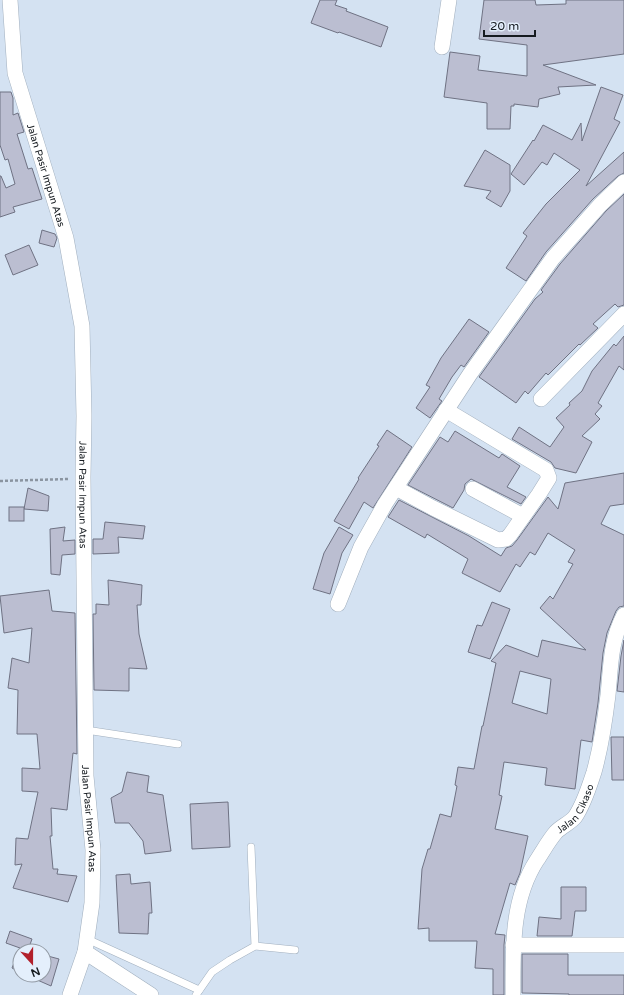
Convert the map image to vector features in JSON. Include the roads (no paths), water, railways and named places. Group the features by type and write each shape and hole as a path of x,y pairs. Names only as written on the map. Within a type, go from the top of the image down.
{"street":[{"name":"Jalan Pasir Impun Atas","path":"10,0 15,73 66,238 82,326 86,776 93,850 92,903 86,946 70,995"},
{"path":"442,47 449,0"},
{"path":"338,604 361,547 385,504 470,374 553,258 600,205 624,182"},
{"path":"542,399 624,314"},
{"path":"396,488 498,540 506,539 510,535 540,494 549,478 546,470 446,410"},
{"path":"473,489 523,516"},
{"name":"Jalan Cikaso","path":"513,995 514,924 523,890 536,861 556,832 574,818 584,801 594,772 602,732 608,694 610,657 617,628 624,615"},
{"path":"513,945 624,946"},
{"path":"86,946 151,995"}],"lane":[{"path":"86,730 178,744"},
{"path":"251,847 255,946"},
{"path":"86,946 198,993 212,972 255,946 295,950"}]}
